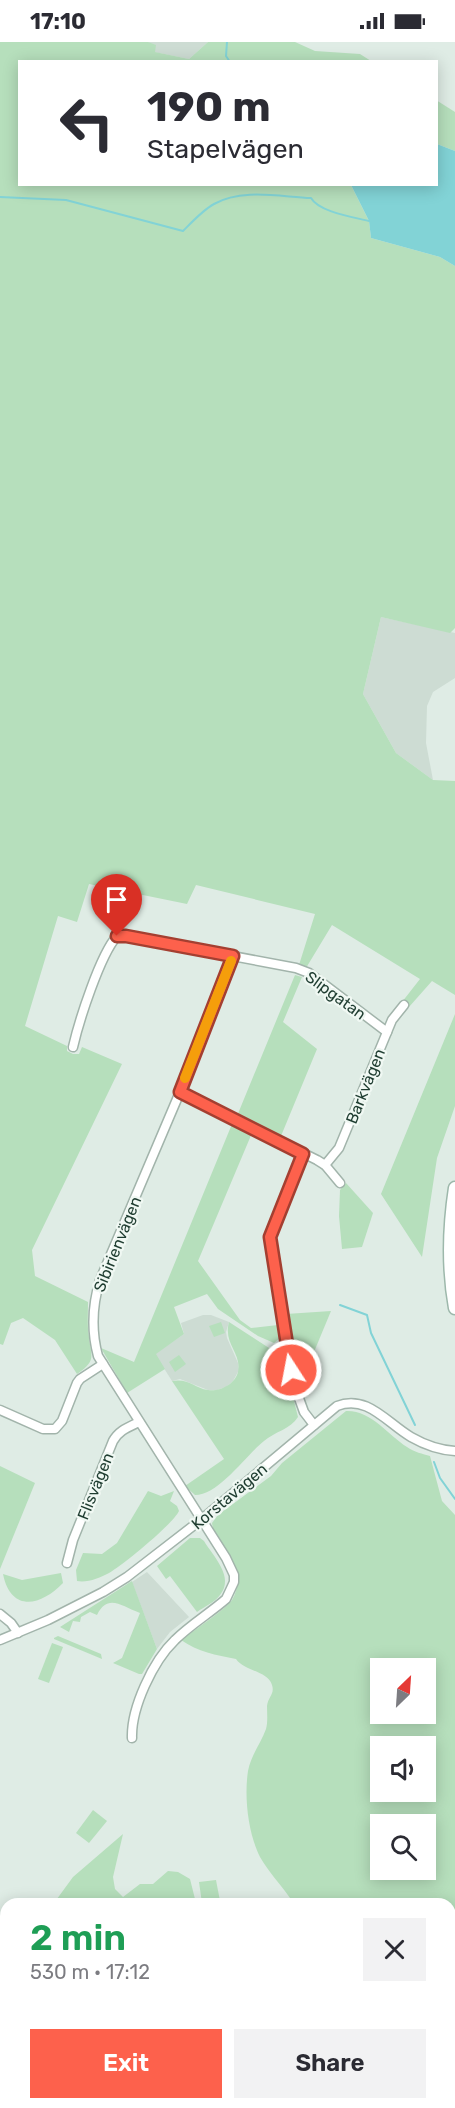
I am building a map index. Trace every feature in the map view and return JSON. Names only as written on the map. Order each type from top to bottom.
[{"type":"street","name":"Slipgatan","points":[[73,1047],[76,1031],[103,962],[117,936],[296,968],[309,973],[387,1032]]},
{"type":"street","name":"Sibirienvägen","points":[[132,1738],[131,1726],[139,1702],[157,1663],[173,1641],[226,1599],[231,1591],[234,1575],[202,1519],[102,1364],[94,1341],[94,1297],[180,1092],[233,956]]},
{"type":"street","name":"Barkvägen","points":[[325,1166],[339,1148],[392,1020],[404,1005]]},
{"type":"street","points":[[180,1092],[325,1166],[340,1183]]},
{"type":"street","points":[[303,1154],[273,1226],[270,1243],[296,1390],[304,1412],[314,1425]]},
{"type":"street","points":[[455,1188],[450,1250],[455,1308]]},
{"type":"street","points":[[0,1410],[43,1429],[56,1430],[62,1421],[77,1383],[102,1364]]},
{"type":"street","name":"Korstavägen","points":[[0,1640],[48,1620],[104,1592],[202,1519],[337,1406],[352,1402],[369,1407],[411,1437],[429,1446],[455,1450]]},
{"type":"street","name":"Flisvägen","points":[[67,1563],[73,1540],[113,1441],[123,1430],[139,1422]]},
{"type":"street","points":[[0,1614],[18,1633]]},
{"type":"shaded area","points":[[148,42],[208,42],[189,59],[154,52]]},
{"type":"shaded area","points":[[381,617],[455,633],[455,678],[433,692],[427,706],[426,743],[433,780],[396,753],[363,694]]},
{"type":"shaded area","points":[[203,1315],[211,1315],[229,1322],[227,1338],[238,1363],[239,1370],[233,1381],[217,1390],[208,1390],[180,1379],[172,1381],[155,1354],[184,1334],[181,1323]]},
{"type":"shaded area","points":[[147,1572],[189,1617],[170,1632],[157,1649],[132,1582]]},
{"type":"green space","points":[[0,42],[148,42],[156,45],[155,52],[189,59],[208,42],[295,42],[315,51],[360,54],[369,60],[18,60],[18,186],[352,186],[369,221],[371,238],[440,257],[455,266],[455,628],[450,633],[381,617],[363,694],[396,753],[433,780],[455,781],[455,995],[432,981],[409,1007],[402,1002],[420,979],[332,925],[306,968],[299,965],[315,914],[196,885],[187,904],[89,884],[77,922],[58,916],[25,1026],[67,1046],[67,1051],[73,1054],[79,1054],[82,1047],[122,1064],[32,1250],[35,1276],[88,1302],[91,1358],[88,1365],[77,1374],[55,1340],[23,1318],[11,1323],[3,1345],[0,1344]]},
{"type":"green space","points":[[438,101],[455,112],[455,151],[438,144]]},
{"type":"green space","points":[[295,975],[302,977],[283,1022],[317,1049],[281,1136],[237,1116]]},
{"type":"green space","points":[[455,1014],[455,1106],[437,1158],[422,1257],[381,1194]]},
{"type":"green space","points":[[232,1124],[252,1133],[198,1261],[240,1320],[251,1328],[278,1325],[280,1338],[274,1343],[258,1336],[218,1309],[207,1294],[174,1307],[184,1334],[156,1354],[165,1369],[127,1393],[101,1348],[134,1362]]},
{"type":"green space","points":[[346,1183],[373,1213],[362,1247],[342,1249],[339,1216],[340,1190]]},
{"type":"green space","points":[[331,1311],[299,1388],[286,1314]]},
{"type":"green space","points":[[221,1322],[225,1333],[214,1337],[209,1326]]},
{"type":"green space","points":[[229,1322],[283,1357],[298,1417],[291,1425],[257,1447],[223,1482],[213,1489],[195,1495],[185,1486],[224,1459],[172,1381],[183,1381],[203,1389],[217,1390],[234,1380],[239,1365],[228,1336]]},
{"type":"green space","points":[[179,1355],[186,1364],[175,1372],[169,1362]]},
{"type":"green space","points":[[346,1411],[371,1419],[410,1449],[430,1456],[442,1501],[455,1515],[455,1898],[290,1898],[260,1857],[250,1826],[247,1781],[251,1760],[266,1729],[267,1706],[273,1691],[272,1685],[266,1677],[244,1666],[236,1659],[201,1650],[181,1640],[224,1608],[232,1600],[236,1591],[236,1568],[213,1529],[212,1523],[218,1515],[271,1476],[282,1463]]},
{"type":"green space","points":[[0,1466],[35,1483],[0,1569]]},
{"type":"green space","points":[[148,1491],[161,1496],[174,1491],[170,1501],[177,1506],[179,1511],[175,1517],[116,1569],[93,1580],[77,1581],[76,1570],[83,1553],[102,1554],[117,1543]]},
{"type":"green space","points":[[190,1538],[200,1538],[204,1541],[221,1567],[225,1581],[218,1598],[197,1612],[170,1576],[166,1579],[157,1566]]},
{"type":"green space","points":[[61,1573],[63,1583],[54,1591],[36,1601],[28,1602],[13,1595],[7,1587],[3,1574],[22,1580]]},
{"type":"green space","points":[[132,1581],[157,1649],[142,1674],[113,1663],[122,1658],[140,1613],[110,1603],[101,1608],[97,1615],[90,1612],[81,1617],[80,1622],[73,1621],[69,1632],[60,1627]]},
{"type":"green space","points":[[58,1636],[101,1654],[102,1659],[54,1639]]},
{"type":"green space","points":[[52,1643],[63,1647],[49,1683],[38,1679]]},
{"type":"green space","points":[[93,1810],[107,1821],[89,1843],[76,1833]]},
{"type":"green space","points":[[123,1834],[113,1877],[115,1889],[123,1897],[140,1884],[153,1884],[168,1871],[178,1872],[190,1879],[195,1898],[58,1898],[73,1877]]},
{"type":"green space","points":[[216,1880],[219,1898],[201,1898],[199,1882]]},
{"type":"water","points":[[438,144],[455,151],[455,266],[440,257],[371,238],[369,221],[352,186],[438,186]]},
{"type":"waterway","points":[[227,42],[226,56],[229,60]]},
{"type":"waterway","points":[[0,197],[66,200],[183,231],[214,204],[225,199],[249,195],[311,198],[321,207],[369,221]]},
{"type":"waterway","points":[[340,1305],[367,1315],[371,1333],[415,1425]]},
{"type":"waterway","points":[[434,1462],[440,1478],[455,1499]]},
{"type":"slow traffic","points":[[185,1078],[231,961]]},
{"type":"route","points":[[117,936],[233,956],[180,1092],[303,1154],[270,1237],[291,1370]]}]
